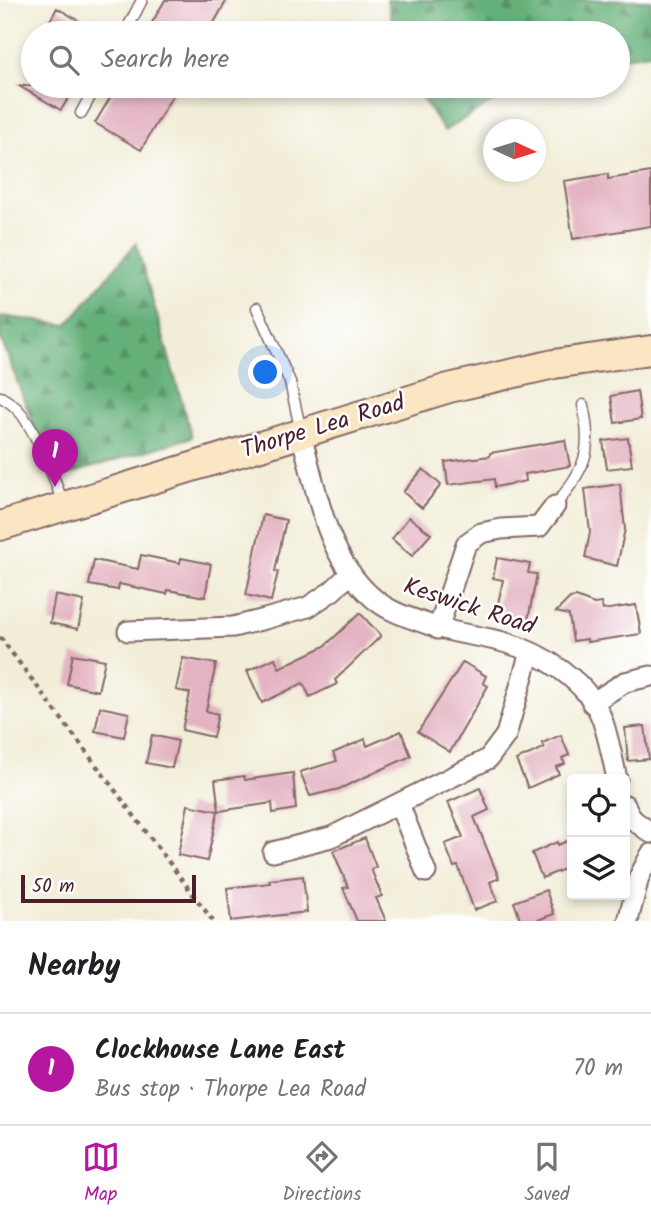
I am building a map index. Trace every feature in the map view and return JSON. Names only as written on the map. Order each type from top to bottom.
[{"type":"main road","name":"Thorpe Lea Road","points":[[0,526],[449,388],[554,364],[651,350]]},
{"type":"street","name":"Keswick Road","points":[[301,434],[328,534],[351,573],[373,598],[400,615],[438,629],[453,634],[499,640],[551,662],[582,687],[603,719],[616,774]]},
{"type":"street","points":[[438,629],[466,544],[481,533],[539,527],[555,506]]},
{"type":"street","points":[[128,631],[233,626],[265,619],[307,607],[351,573]]},
{"type":"street","points":[[273,852],[331,837],[488,760],[506,735],[530,652]]},
{"type":"street","points":[[592,703],[625,682],[651,676]]},
{"type":"street","points":[[399,804],[426,872]]},
{"type":"street","points":[[630,815],[651,833]]},
{"type":"street","points":[[628,921],[639,877],[651,854]]},
{"type":"lane","points":[[131,21],[142,0]]},
{"type":"lane","points":[[81,113],[89,98]]},
{"type":"lane","points":[[257,308],[290,382],[301,434]]},
{"type":"lane","points":[[1,397],[17,408],[27,424],[54,479],[63,507]]},
{"type":"lane","points":[[555,506],[584,463],[589,444],[583,405]]},
{"type":"path","points":[[0,637],[213,921]]},
{"type":"green space","points":[[387,0],[651,0],[651,53],[630,56],[630,21],[392,21]]},
{"type":"green space","points":[[422,98],[499,98],[444,131]]},
{"type":"green space","points":[[136,243],[192,437],[54,479],[0,336],[0,316],[67,325]]},
{"type":"building","points":[[165,0],[227,0],[215,21],[153,21]]},
{"type":"building","points":[[57,8],[79,21],[50,21]]},
{"type":"building","points":[[40,98],[68,98],[61,110]]},
{"type":"building","points":[[110,98],[171,98],[141,150],[95,123]]},
{"type":"building","points":[[651,172],[651,226],[573,239],[564,181],[608,174],[608,179]]},
{"type":"building","points":[[637,391],[641,419],[615,423],[611,396]]},
{"type":"building","points":[[628,438],[632,466],[607,469],[603,441]]},
{"type":"building","points":[[565,440],[570,466],[525,474],[526,481],[495,487],[494,479],[448,485],[445,462],[490,456],[490,453]]},
{"type":"building","points":[[423,469],[441,485],[422,508],[403,492]]},
{"type":"building","points":[[620,484],[625,529],[617,566],[585,558],[590,532],[585,489]]},
{"type":"building","points":[[263,515],[286,520],[271,601],[246,595]]},
{"type":"building","points":[[409,517],[431,534],[412,556],[392,539]]},
{"type":"building","points":[[141,555],[180,563],[181,558],[211,564],[205,597],[168,590],[167,594],[119,584],[118,590],[89,585],[94,560],[138,569]]},
{"type":"building","points":[[497,558],[530,564],[528,573],[537,574],[527,625],[495,618],[503,580],[493,578]]},
{"type":"building","points":[[55,595],[84,601],[78,629],[50,623]]},
{"type":"building","points":[[576,597],[594,604],[601,603],[603,610],[636,605],[641,634],[587,642],[587,639],[573,641],[569,615],[556,612],[570,598]]},
{"type":"building","points":[[360,613],[381,636],[335,680],[337,684],[310,697],[303,683],[262,703],[247,671],[275,658],[279,668],[325,646]]},
{"type":"building","points":[[73,654],[105,660],[98,691],[67,684]]},
{"type":"building","points":[[183,658],[216,664],[206,711],[218,714],[213,737],[182,730],[190,693],[176,690]]},
{"type":"building","points":[[463,662],[486,676],[483,683],[488,686],[450,752],[418,732]]},
{"type":"building","points":[[100,707],[129,713],[124,737],[95,731]]},
{"type":"building","points":[[645,726],[649,759],[628,761],[625,728]]},
{"type":"building","points":[[401,731],[411,756],[339,789],[310,796],[300,772],[337,761],[333,753],[365,739],[367,746]]},
{"type":"building","points":[[152,735],[178,741],[172,768],[146,763]]},
{"type":"building","points":[[561,735],[569,755],[562,758],[565,764],[556,767],[559,774],[528,788],[516,760],[544,748],[542,743]]},
{"type":"building","points":[[293,773],[296,809],[273,813],[272,803],[219,811],[215,780],[244,776],[245,780]]},
{"type":"building","points":[[480,788],[489,810],[474,817],[499,878],[490,882],[498,901],[474,910],[458,866],[454,867],[445,844],[463,837],[448,802]]},
{"type":"building","points":[[188,805],[218,811],[207,861],[178,855]]},
{"type":"building","points":[[365,838],[376,867],[371,869],[382,896],[376,898],[386,921],[357,921],[343,888],[348,887],[333,851]]},
{"type":"building","points":[[567,841],[567,868],[542,878],[532,853],[557,842],[558,845]]},
{"type":"building","points":[[303,876],[307,912],[231,921],[227,888]]},
{"type":"building","points":[[546,890],[554,914],[535,921],[521,921],[514,902]]},
{"type":"place","name":"Clockhouse Lane East","points":[[55,487]]}]
